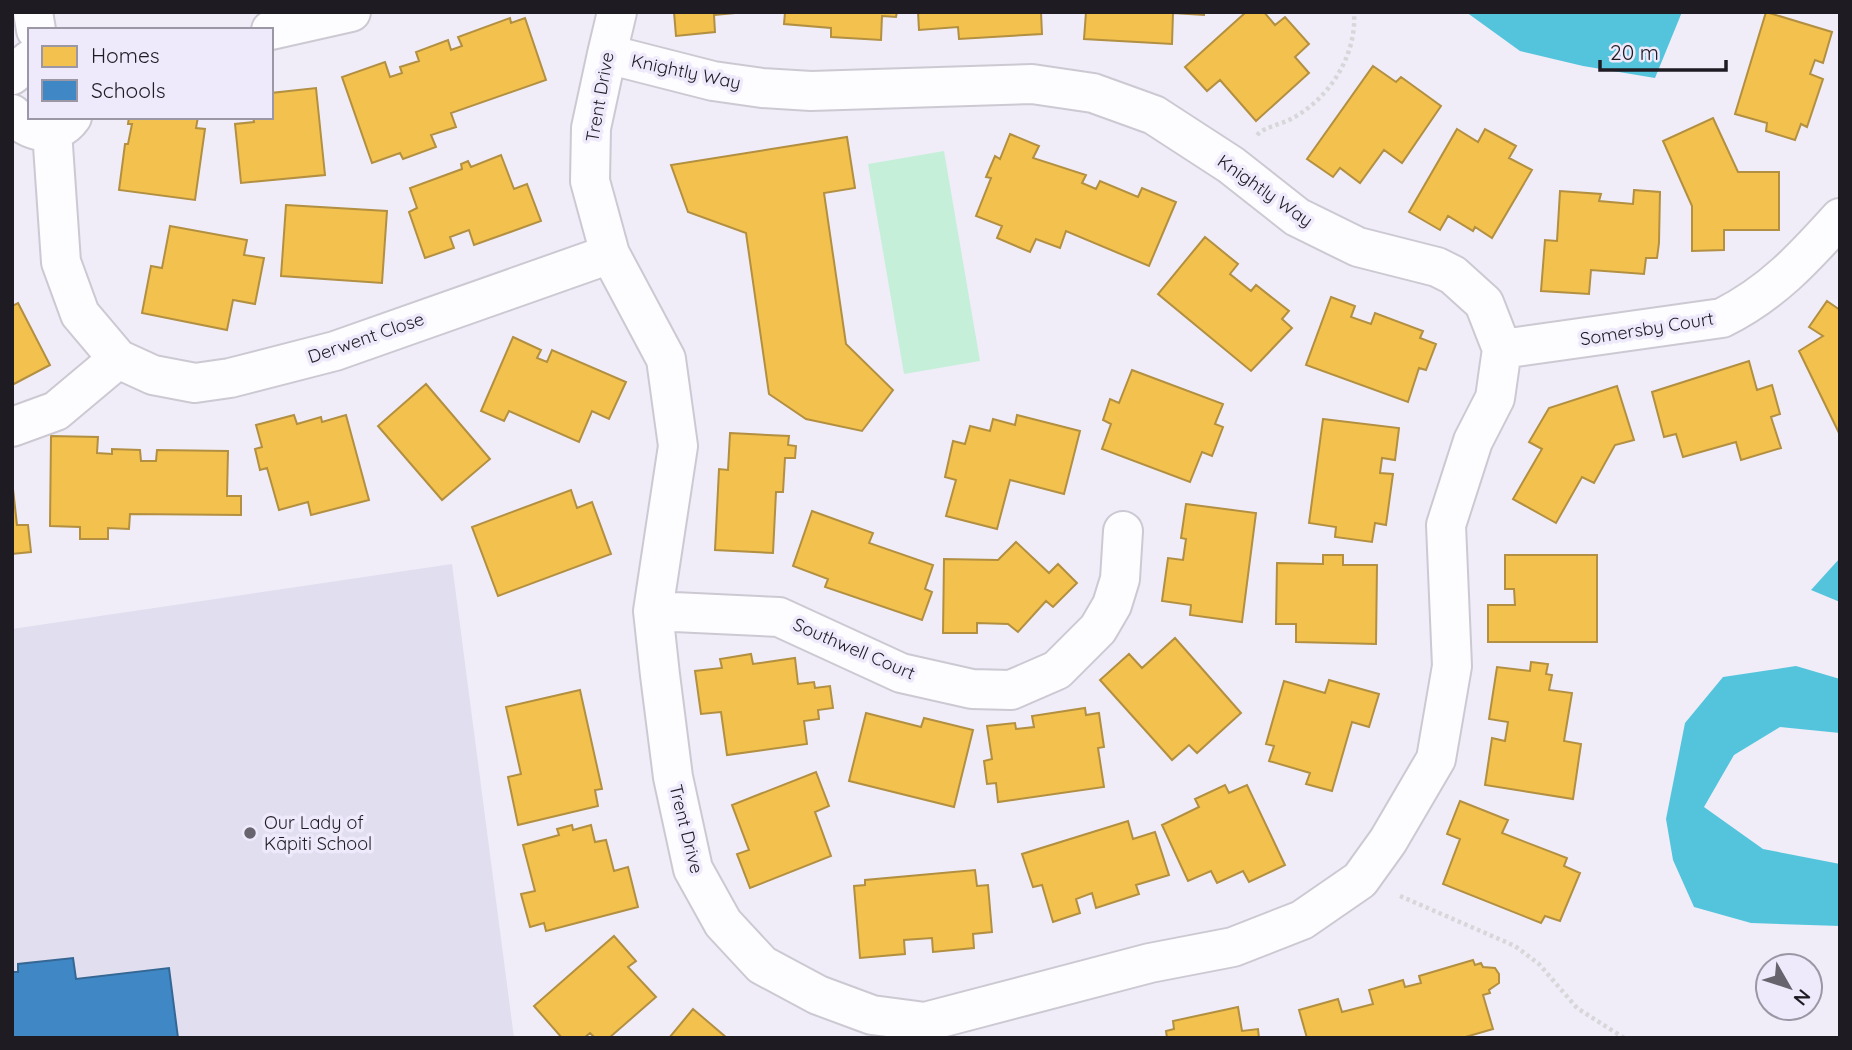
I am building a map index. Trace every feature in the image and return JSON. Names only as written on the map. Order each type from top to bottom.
[{"type":"street","points":[[273,30],[351,12]]},
{"type":"street","name":"Trent Drive","points":[[617,12],[591,128],[590,181],[610,254],[666,359],[678,446],[653,611],[673,777],[693,869],[723,923],[762,965],[818,995],[872,1015],[925,1022],[1150,963],[1233,947],[1302,920],[1360,880],[1388,842]]},
{"type":"street","name":"Knightly Way","points":[[607,54],[713,81],[762,88],[811,90],[1032,83],[1093,93],[1154,115],[1231,165],[1297,217],[1358,247],[1437,267],[1453,275],[1484,303],[1502,349],[1495,398],[1474,441],[1446,525],[1452,666],[1436,759],[1388,842]]},
{"type":"street","points":[[12,75],[28,62]]},
{"type":"street","name":"Derwent Close","points":[[12,114],[21,124],[35,131],[62,124],[61,262],[80,314],[118,359],[153,375],[195,383],[335,351],[610,254]]},
{"type":"street","name":"Somersby Court","points":[[1502,349],[1722,318],[1755,302],[1840,218]]},
{"type":"street","points":[[12,427],[56,411],[118,359]]},
{"type":"street","name":"Southwell Court","points":[[653,611],[779,617],[901,673],[972,689],[1011,690],[1057,670],[1098,629],[1112,605],[1121,579],[1124,531]]},
{"type":"path","points":[[1231,165],[1261,131],[1292,119],[1336,79],[1354,38],[1354,12]]},
{"type":"path","points":[[1360,880],[1458,919],[1514,946],[1539,964],[1577,1008],[1624,1038]]},
{"type":"shaded area","name":"Our Lady of Kāpiti School","points":[[452,564],[514,1038],[12,1038],[12,629]]},
{"type":"green space","points":[[944,151],[980,361],[904,374],[868,164]]},
{"type":"water","points":[[1466,12],[1682,12],[1655,78],[1583,66],[1520,51]]},
{"type":"water","points":[[1840,558],[1840,602],[1811,590]]},
{"type":"water","points":[[1796,666],[1840,679],[1840,733],[1780,727],[1734,755],[1704,807],[1763,849],[1840,864],[1840,926],[1751,923],[1694,907],[1673,860],[1666,819],[1685,723],[1723,677]]},
{"type":"building: Homes","points":[[674,12],[746,12],[714,15],[715,32],[676,36]]},
{"type":"building: Homes","points":[[785,12],[897,12],[896,17],[882,16],[881,40],[831,37],[831,28],[784,24]]},
{"type":"building: Homes","points":[[918,12],[1041,12],[1042,34],[959,39],[958,27],[919,30]]},
{"type":"building: Homes","points":[[1086,12],[1204,12],[1204,15],[1173,13],[1172,44],[1084,39]]},
{"type":"building: Homes","points":[[1246,12],[1264,12],[1275,25],[1285,17],[1309,44],[1295,57],[1309,73],[1256,121],[1220,80],[1207,91],[1185,67]]},
{"type":"building: Homes","points":[[1766,12],[1832,32],[1823,63],[1815,60],[1810,74],[1823,79],[1807,127],[1801,124],[1795,140],[1766,131],[1767,123],[1735,114]]},
{"type":"building: Homes","points":[[510,18],[511,23],[525,18],[546,80],[451,113],[456,127],[431,135],[436,147],[403,159],[400,153],[372,163],[342,77],[385,62],[390,77],[402,73],[400,67],[419,61],[416,52],[448,40],[451,50],[462,46],[458,37]]},
{"type":"building: Homes","points":[[1373,66],[1396,82],[1401,77],[1441,106],[1402,163],[1384,150],[1360,183],[1340,168],[1333,177],[1307,159]]},
{"type":"building: Homes","points":[[316,88],[325,175],[241,183],[235,124],[254,122],[253,119],[273,119],[273,93]]},
{"type":"building: Homes","points":[[1713,118],[1738,172],[1779,172],[1779,230],[1724,230],[1724,250],[1692,251],[1692,206],[1663,141]]},
{"type":"building: Homes","points":[[129,119],[198,119],[196,128],[205,129],[195,200],[119,190],[125,144],[128,144],[132,124],[128,124]]},
{"type":"building: Homes","points":[[1457,129],[1478,142],[1485,129],[1516,146],[1509,158],[1532,170],[1492,238],[1475,227],[1473,231],[1448,216],[1440,230],[1409,212]]},
{"type":"building: Homes","points":[[1010,134],[1039,146],[1033,158],[1086,175],[1082,183],[1096,189],[1100,181],[1138,197],[1142,188],[1176,202],[1149,266],[1066,231],[1060,248],[1036,239],[1030,252],[997,238],[1002,226],[976,216],[991,178],[986,177],[995,156],[1000,159]]},
{"type":"building: Homes","points":[[847,137],[855,188],[824,193],[846,344],[893,390],[862,431],[806,419],[769,394],[746,233],[688,212],[671,165]]},
{"type":"building: Homes","points":[[501,155],[514,189],[527,184],[541,221],[474,245],[469,230],[450,237],[454,248],[425,258],[409,212],[417,208],[410,188],[462,169],[461,164],[468,161],[471,167]]},
{"type":"building: Homes","points":[[1634,190],[1660,192],[1657,258],[1646,258],[1644,274],[1591,270],[1589,294],[1541,291],[1545,240],[1557,241],[1560,191],[1601,194],[1599,201],[1633,204]]},
{"type":"building: Homes","points":[[286,205],[387,211],[382,283],[281,276]]},
{"type":"building: Homes","points":[[170,226],[247,240],[244,255],[264,258],[255,304],[233,300],[227,330],[142,313],[151,266],[162,268]]},
{"type":"building: Homes","points":[[1205,237],[1238,264],[1230,274],[1251,291],[1256,285],[1289,311],[1282,319],[1292,328],[1251,371],[1158,294]]},
{"type":"building: Homes","points":[[1331,297],[1355,306],[1351,317],[1371,324],[1375,313],[1423,331],[1420,338],[1436,344],[1426,370],[1419,368],[1408,402],[1306,365]]},
{"type":"building: Homes","points":[[1827,301],[1840,310],[1840,435],[1799,351],[1823,336],[1809,327]]},
{"type":"building: Homes","points":[[18,303],[50,365],[12,385],[12,306]]},
{"type":"building: Homes","points":[[513,337],[541,350],[537,358],[547,362],[552,350],[626,382],[609,419],[592,411],[579,442],[509,411],[504,421],[481,411]]},
{"type":"building: Homes","points":[[1749,361],[1757,390],[1772,385],[1780,414],[1771,417],[1781,448],[1741,460],[1736,442],[1683,457],[1676,434],[1664,437],[1652,392]]},
{"type":"building: Homes","points":[[1132,370],[1223,404],[1215,424],[1223,427],[1212,456],[1202,452],[1190,482],[1102,449],[1111,424],[1103,420],[1110,399],[1119,403]]},
{"type":"building: Homes","points":[[426,384],[490,459],[442,500],[378,426]]},
{"type":"building: Homes","points":[[1617,386],[1634,440],[1615,445],[1594,483],[1582,477],[1556,523],[1513,499],[1542,449],[1529,442],[1549,408]]},
{"type":"building: Homes","points":[[294,415],[297,424],[321,417],[322,422],[346,415],[369,500],[311,515],[308,502],[279,510],[267,468],[260,470],[255,449],[262,447],[256,425]]},
{"type":"building: Homes","points":[[1017,415],[1080,431],[1064,494],[1010,480],[997,529],[946,516],[956,480],[945,477],[953,441],[965,444],[970,426],[990,431],[993,419],[1015,425]]},
{"type":"building: Homes","points":[[1323,419],[1399,428],[1395,460],[1382,458],[1380,473],[1393,474],[1386,525],[1375,523],[1372,542],[1335,537],[1336,527],[1309,523]]},
{"type":"building: Homes","points":[[730,433],[789,436],[788,445],[796,446],[795,458],[785,458],[783,492],[776,492],[773,553],[715,550],[719,469],[728,470]]},
{"type":"building: Homes","points":[[51,436],[98,437],[97,453],[112,454],[112,449],[140,450],[141,461],[156,461],[157,450],[228,451],[227,496],[241,496],[241,515],[130,514],[129,529],[108,528],[108,539],[80,539],[80,527],[50,526]]},
{"type":"building: Homes","points":[[12,480],[17,525],[28,525],[31,552],[12,554]]},
{"type":"building: Homes","points":[[571,490],[577,508],[592,502],[611,554],[498,596],[472,527]]},
{"type":"building: Homes","points":[[1186,504],[1256,513],[1242,622],[1190,615],[1191,605],[1162,601],[1168,558],[1183,560],[1186,539],[1181,538]]},
{"type":"building: Homes","points":[[812,511],[873,533],[869,543],[933,565],[925,589],[932,592],[922,620],[825,587],[828,579],[793,566]]},
{"type":"building: Homes","points":[[1016,542],[1049,573],[1058,564],[1077,583],[1053,607],[1046,601],[1018,632],[1008,624],[977,623],[977,633],[943,633],[944,559],[998,560]]},
{"type":"building: Homes","points":[[1323,555],[1343,555],[1343,565],[1377,565],[1376,644],[1296,642],[1296,624],[1276,624],[1277,563],[1323,564]]},
{"type":"building: Homes","points":[[1505,555],[1597,555],[1597,642],[1488,642],[1488,605],[1515,605],[1514,589],[1505,589]]},
{"type":"building: Homes","points":[[1175,638],[1241,713],[1197,753],[1189,745],[1172,760],[1100,680],[1129,654],[1142,668]]},
{"type":"building: Homes","points":[[751,654],[753,664],[795,658],[798,684],[814,682],[815,688],[830,686],[833,708],[818,710],[819,719],[804,721],[807,744],[727,755],[721,712],[701,714],[695,671],[722,668],[720,659]]},
{"type":"building: Homes","points":[[1531,662],[1548,664],[1546,674],[1552,675],[1549,690],[1572,693],[1564,741],[1581,744],[1573,799],[1485,785],[1492,738],[1505,741],[1508,722],[1489,719],[1497,667],[1530,671]]},
{"type":"building: Homes","points":[[1329,680],[1379,694],[1369,727],[1352,722],[1332,791],[1306,784],[1310,773],[1269,761],[1274,746],[1266,744],[1284,681],[1325,693]]},
{"type":"building: Homes","points":[[580,690],[602,789],[595,790],[598,806],[518,825],[508,777],[521,774],[506,707]]},
{"type":"building: Homes","points":[[1085,708],[1086,715],[1099,713],[1104,747],[1098,748],[1104,787],[998,802],[996,783],[987,784],[984,761],[992,759],[987,726],[1015,723],[1016,729],[1034,727],[1032,716]]},
{"type":"building: Homes","points":[[866,713],[921,727],[924,718],[973,730],[954,807],[849,781]]},
{"type":"building: Homes","points":[[816,772],[829,806],[815,812],[831,856],[750,888],[737,854],[749,850],[732,805]]},
{"type":"building: Homes","points":[[1225,785],[1229,793],[1247,785],[1285,865],[1249,882],[1243,871],[1217,883],[1211,871],[1188,881],[1162,825],[1199,807],[1195,799]]},
{"type":"building: Homes","points":[[1460,801],[1508,820],[1502,833],[1567,858],[1564,866],[1580,873],[1560,921],[1545,916],[1541,923],[1443,884],[1460,839],[1447,834]]},
{"type":"building: Homes","points":[[1128,821],[1133,839],[1155,832],[1169,875],[1136,885],[1139,894],[1096,908],[1092,893],[1076,899],[1080,913],[1053,922],[1042,885],[1033,887],[1022,854]]},
{"type":"building: Homes","points":[[572,825],[573,830],[591,825],[595,842],[606,840],[614,871],[628,867],[638,907],[546,931],[544,923],[530,927],[521,894],[535,891],[523,845],[559,835],[557,829]]},
{"type":"building: Homes","points":[[975,870],[977,886],[988,885],[992,932],[973,934],[974,948],[933,952],[932,938],[904,940],[905,954],[860,958],[854,886],[865,885],[865,880]]},
{"type":"building: Homes","points":[[614,936],[636,961],[628,967],[656,997],[609,1038],[595,1038],[590,1033],[584,1038],[562,1038],[534,1006]]},
{"type":"building: Homes","points":[[1473,960],[1475,965],[1481,963],[1483,967],[1495,968],[1499,974],[1499,983],[1489,990],[1490,993],[1483,995],[1493,1029],[1462,1038],[1307,1038],[1299,1010],[1338,999],[1342,1012],[1373,1004],[1369,990],[1403,980],[1405,987],[1421,983],[1419,976]]},
{"type":"building: Homes","points":[[1238,1007],[1242,1031],[1258,1029],[1259,1038],[1167,1038],[1166,1031],[1174,1029],[1173,1021]]},
{"type":"building: Homes","points":[[693,1009],[727,1038],[669,1038]]},
{"type":"building: Schools","points":[[73,958],[76,979],[169,968],[178,1038],[12,1038],[12,972],[18,972],[18,964]]},
{"type":"place","name":"Our Lady of Kāpiti School","points":[[250,833]]}]
